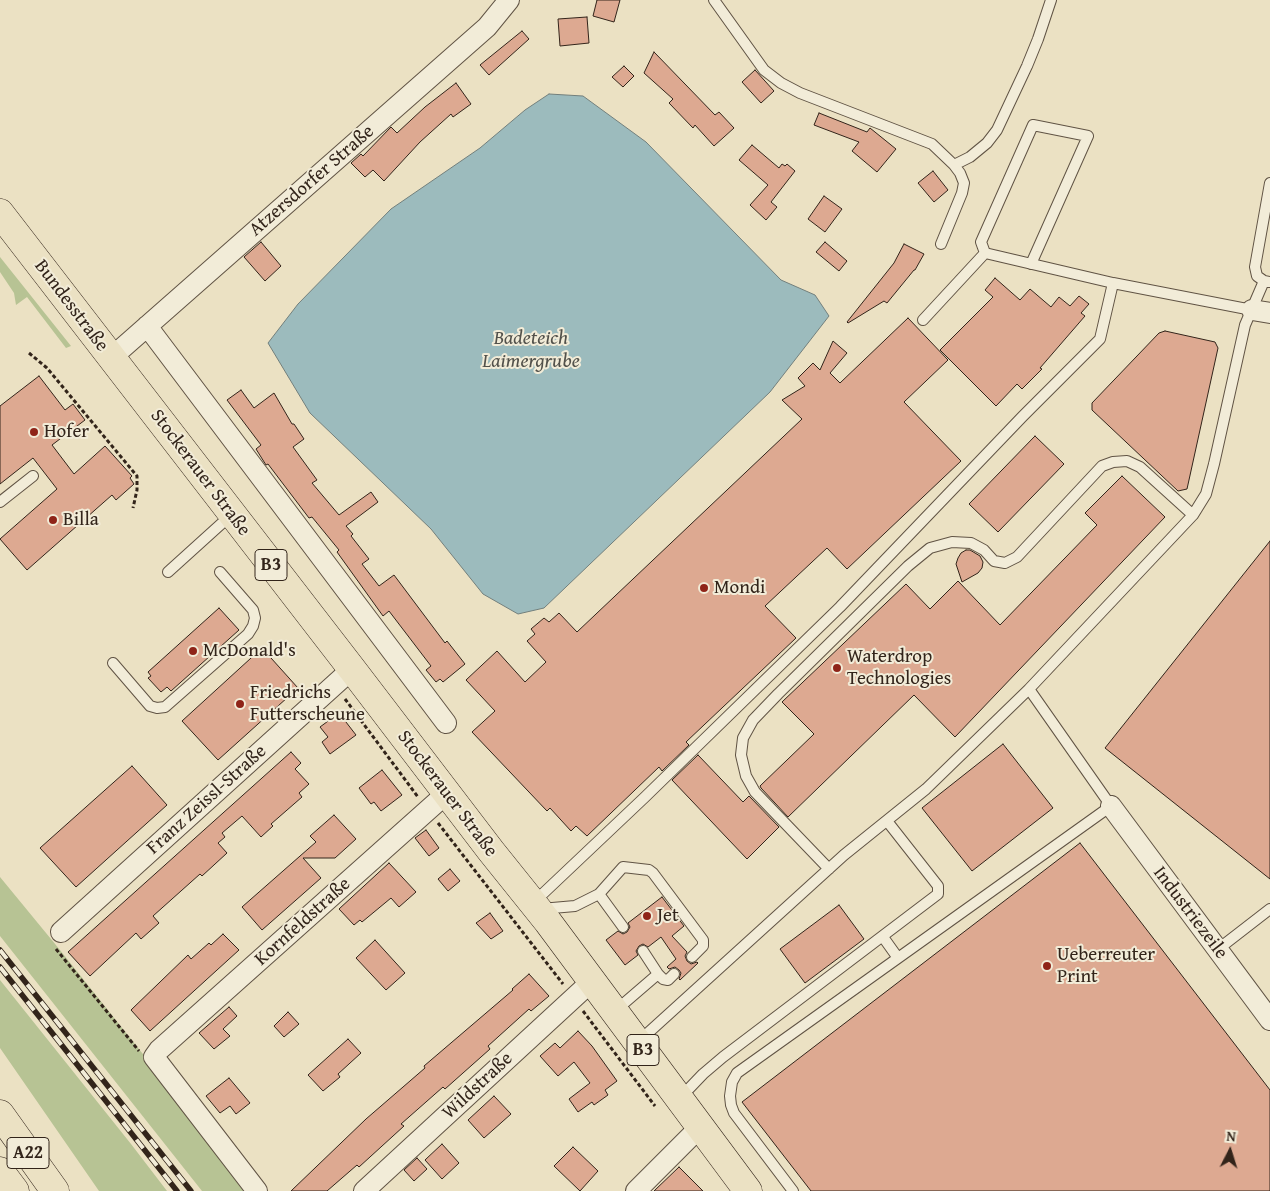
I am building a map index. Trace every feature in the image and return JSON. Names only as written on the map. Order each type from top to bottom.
[{"type":"main road","name":"Bundesstraße","points":[[0,213],[143,398]]},
{"type":"main road","name":"Stockerauer Straße","points":[[143,398],[232,514],[344,677],[437,802],[535,906],[583,990],[614,1012],[637,1043],[670,1106],[700,1127],[748,1191]]},
{"type":"main road","name":"A22","points":[[0,1114],[55,1191]]},
{"type":"main road","name":"A22","points":[[0,1171],[15,1191]]},
{"type":"street","name":"Atzersdorfer Straße","points":[[111,358],[487,27],[509,0]]},
{"type":"street","points":[[148,326],[446,723]]},
{"type":"street","name":"Franz Zeissl-Straße","points":[[61,932],[344,677]]},
{"type":"street","name":"Kornfeldstraße","points":[[157,1053],[437,802]]},
{"type":"street","name":"Industriezeile","points":[[1111,806],[1270,1020]]},
{"type":"street","name":"Wildstraße","points":[[364,1191],[583,990]]},
{"type":"street","points":[[157,1053],[257,1191]]},
{"type":"street","points":[[636,1191],[700,1127]]},
{"type":"lane","points":[[714,0],[764,70],[781,83],[800,93],[932,144],[954,165],[964,183],[962,194],[941,244]]},
{"type":"lane","points":[[954,165],[970,157],[987,143],[997,130],[1028,66],[1050,0]]},
{"type":"lane","points":[[985,253],[981,242],[1033,125],[1088,136],[1031,264]]},
{"type":"lane","points":[[637,1043],[829,869],[926,789],[1029,689],[1193,515],[1206,494],[1245,325],[1261,312],[1267,282],[1256,276],[1255,267],[1270,184]]},
{"type":"lane","points":[[985,253],[1113,284],[1261,312]]},
{"type":"lane","points":[[923,320],[985,253]]},
{"type":"lane","points":[[535,906],[840,607],[1023,416],[1100,339],[1113,284]]},
{"type":"lane","points":[[829,869],[755,792],[746,776],[741,755],[743,738],[753,720],[901,572],[930,548],[952,542],[971,543],[984,550],[994,561],[1005,563],[1017,557],[1102,466],[1113,462],[1127,461],[1140,467],[1193,515]]},
{"type":"lane","points":[[0,502],[33,476]]},
{"type":"lane","points":[[168,572],[232,514]]},
{"type":"lane","points":[[114,663],[150,706],[157,708],[165,707],[248,634],[253,626],[254,610],[220,572]]},
{"type":"lane","points":[[792,1191],[734,1113],[731,1105],[732,1082],[737,1073],[1111,806],[1029,689]]},
{"type":"lane","points":[[670,1106],[723,1057],[938,894],[938,886],[887,821]]},
{"type":"lane","points":[[535,906],[575,906],[599,894],[623,867],[651,871],[703,940],[703,946],[692,956]]},
{"type":"lane","points":[[599,894],[623,927]]},
{"type":"lane","points":[[1217,950],[1270,909]]},
{"type":"lane","points":[[883,937],[898,958]]},
{"type":"lane","points":[[643,951],[663,979],[668,980],[674,974]]},
{"type":"lane","points":[[614,1012],[658,974]]},
{"type":"path","points":[[29,353],[47,368],[137,476],[137,490],[133,508]]},
{"type":"path","points":[[344,677],[437,802],[583,990],[670,1106]]},
{"type":"path","points":[[61,932],[56,948],[143,1056],[157,1053]]},
{"type":"green space","points":[[0,257],[71,346],[66,348],[27,297],[16,305],[14,293],[0,272]]},
{"type":"green space","points":[[0,877],[252,1191],[202,1191],[0,936]]},
{"type":"green space","points":[[0,980],[167,1191],[99,1191],[0,1048]]},
{"type":"water","name":"Badeteich Laimergrube","points":[[549,94],[583,96],[646,142],[781,280],[815,295],[829,316],[770,392],[544,608],[518,614],[483,594],[431,529],[310,413],[268,343],[298,304],[391,209],[480,148],[525,110]]},
{"type":"building","points":[[597,0],[620,0],[614,22],[593,16]]},
{"type":"building","points":[[587,17],[589,43],[560,46],[558,19]]},
{"type":"building","points":[[522,31],[529,39],[489,75],[480,65]]},
{"type":"building","points":[[654,52],[715,115],[719,112],[734,128],[714,146],[695,125],[693,128],[669,103],[673,99],[644,73]]},
{"type":"building","points":[[624,66],[634,76],[623,87],[612,77]]},
{"type":"building","points":[[755,70],[774,91],[761,103],[742,82]]},
{"type":"building","points":[[456,83],[471,104],[453,117],[451,114],[420,142],[384,181],[373,170],[365,177],[351,163],[361,154],[363,156],[391,127],[397,133],[425,107]]},
{"type":"building","points":[[819,113],[867,132],[870,128],[896,149],[877,172],[852,151],[859,142],[814,125]]},
{"type":"building","points":[[752,145],[779,168],[782,164],[785,166],[787,164],[795,171],[771,202],[777,207],[766,220],[750,205],[768,185],[739,160]]},
{"type":"building","points":[[933,171],[948,190],[934,202],[918,183]]},
{"type":"building","points":[[824,196],[842,209],[825,232],[808,219]]},
{"type":"building","points":[[261,242],[281,266],[265,281],[244,257]]},
{"type":"building","points":[[825,242],[847,261],[839,271],[816,252]]},
{"type":"building","points":[[904,244],[924,254],[915,270],[887,303],[884,301],[848,323],[894,263]]},
{"type":"building","points":[[995,278],[1020,300],[1030,289],[1051,307],[1059,297],[1070,306],[1079,296],[1089,304],[1081,313],[1085,316],[1040,368],[1042,369],[1022,389],[1017,384],[996,406],[940,350],[993,297],[985,290]]},
{"type":"building","name":"Mondi","points":[[908,318],[948,360],[904,402],[961,461],[847,569],[827,548],[765,606],[796,638],[686,742],[689,745],[662,771],[659,767],[587,836],[576,826],[571,831],[550,808],[547,811],[472,732],[495,711],[466,680],[497,651],[525,682],[546,662],[527,641],[535,634],[531,629],[544,618],[549,622],[559,613],[577,632],[802,419],[782,400],[805,386],[798,378],[813,363],[820,370],[833,341],[847,353],[830,373],[840,383]]},
{"type":"building","points":[[1165,331],[1215,342],[1218,348],[1187,489],[1178,491],[1092,410],[1092,403],[1159,333]]},
{"type":"building","points":[[39,376],[65,410],[73,404],[85,420],[52,445],[74,474],[105,446],[132,476],[130,478],[134,484],[116,500],[112,495],[27,570],[0,539],[57,489],[33,458],[0,484],[0,406]]},
{"type":"building","points":[[241,390],[254,408],[274,393],[292,424],[294,424],[304,439],[293,447],[317,480],[312,483],[339,515],[371,492],[378,502],[346,526],[353,534],[351,536],[369,559],[362,564],[379,586],[394,575],[445,643],[447,641],[465,664],[443,682],[440,679],[436,682],[426,670],[431,666],[389,611],[383,616],[337,552],[339,550],[312,517],[309,518],[268,464],[266,465],[256,449],[261,445],[227,400]]},
{"type":"building","points":[[1035,436],[1064,464],[998,532],[969,504]]},
{"type":"building","points":[[1122,476],[1165,517],[955,737],[914,695],[788,817],[760,786],[814,734],[782,702],[906,584],[930,609],[958,581],[1000,625],[1097,525],[1085,513]]},
{"type":"building","points":[[1270,541],[1270,879],[1105,748]]},
{"type":"building","points":[[970,550],[980,556],[983,562],[982,568],[978,573],[962,582],[956,564],[961,553]]},
{"type":"building","name":"McDonald's","points":[[219,608],[239,630],[171,691],[167,687],[161,692],[148,678],[151,676],[148,672]]},
{"type":"building","name":"Friedrichs Futterscheune","points":[[262,648],[298,688],[218,760],[182,721]]},
{"type":"building","points":[[339,713],[356,735],[330,754],[322,742],[328,737],[320,727]]},
{"type":"building","points":[[1003,744],[1053,808],[972,871],[922,808]]},
{"type":"building","points":[[291,752],[301,763],[295,769],[309,784],[299,793],[302,797],[271,824],[273,826],[261,837],[242,816],[222,833],[225,837],[218,843],[227,853],[202,876],[200,874],[153,916],[159,923],[141,939],[136,933],[90,976],[68,952]]},
{"type":"building","points":[[698,755],[743,802],[749,796],[779,827],[747,859],[672,780]]},
{"type":"building","points":[[132,766],[167,805],[76,887],[40,848]]},
{"type":"building","points":[[382,770],[402,795],[381,811],[374,802],[371,804],[359,788]]},
{"type":"building","points":[[334,815],[356,839],[335,858],[303,858],[321,878],[262,930],[242,907],[316,842],[310,836]]},
{"type":"building","points":[[426,830],[439,848],[429,856],[415,838]]},
{"type":"building","name":"Ueberreuter Print","points":[[1080,843],[1270,1090],[1270,1191],[811,1191],[742,1102]]},
{"type":"building","points":[[389,863],[416,892],[399,907],[391,898],[362,922],[360,920],[354,925],[339,909]]},
{"type":"building","points":[[450,869],[460,881],[448,891],[438,879]]},
{"type":"building","points":[[662,897],[684,926],[672,936],[687,952],[685,956],[687,961],[691,964],[698,963],[680,980],[681,973],[679,970],[675,967],[669,969],[667,967],[676,959],[661,937],[648,947],[643,944],[639,946],[636,951],[638,955],[625,965],[606,940],[618,931],[623,934],[627,932],[630,927],[628,923]]},
{"type":"building","points":[[839,905],[864,939],[805,983],[780,949]]},
{"type":"building","points":[[490,913],[503,931],[491,939],[476,923]]},
{"type":"building","points":[[223,934],[239,950],[150,1031],[131,1010],[188,955],[191,959],[209,943],[211,945]]},
{"type":"building","points":[[375,940],[405,973],[386,990],[356,958]]},
{"type":"building","points":[[529,974],[549,996],[531,1011],[529,1009],[488,1046],[490,1049],[445,1089],[443,1087],[401,1124],[404,1126],[359,1167],[357,1165],[327,1191],[291,1191],[366,1119],[425,1068],[424,1066]]},
{"type":"building","points":[[229,1007],[237,1016],[223,1029],[230,1036],[214,1049],[199,1033]]},
{"type":"building","points":[[288,1012],[299,1024],[284,1037],[274,1026]]},
{"type":"building","points":[[578,1031],[592,1046],[617,1081],[605,1090],[608,1095],[594,1105],[592,1102],[578,1112],[569,1099],[590,1083],[574,1062],[558,1076],[540,1056],[555,1043],[560,1048]]},
{"type":"building","points":[[348,1039],[361,1053],[338,1074],[340,1077],[323,1091],[308,1075]]},
{"type":"building","points":[[229,1078],[250,1103],[236,1114],[230,1106],[220,1113],[206,1096]]},
{"type":"building","points":[[494,1096],[511,1114],[484,1138],[468,1120]]},
{"type":"building","points":[[442,1144],[459,1163],[442,1179],[425,1160]]},
{"type":"building","points":[[573,1147],[598,1171],[580,1191],[554,1166]]},
{"type":"building","points":[[417,1158],[427,1169],[414,1181],[404,1170]]},
{"type":"building","points":[[679,1167],[703,1191],[654,1191]]},
{"type":"railway","points":[[0,950],[191,1191]]},
{"type":"railway","points":[[0,967],[177,1191]]},
{"type":"place","name":"Hofer","points":[[34,432]]},
{"type":"place","name":"Billa","points":[[53,520]]},
{"type":"place","name":"Mondi","points":[[704,588]]},
{"type":"place","name":"McDonald's","points":[[193,651]]},
{"type":"place","name":"Waterdrop Technologies","points":[[837,668]]},
{"type":"place","name":"Friedrichs Futterscheune","points":[[240,704]]},
{"type":"place","name":"Jet","points":[[647,916]]},
{"type":"place","name":"Ueberreuter Print","points":[[1047,966]]}]
